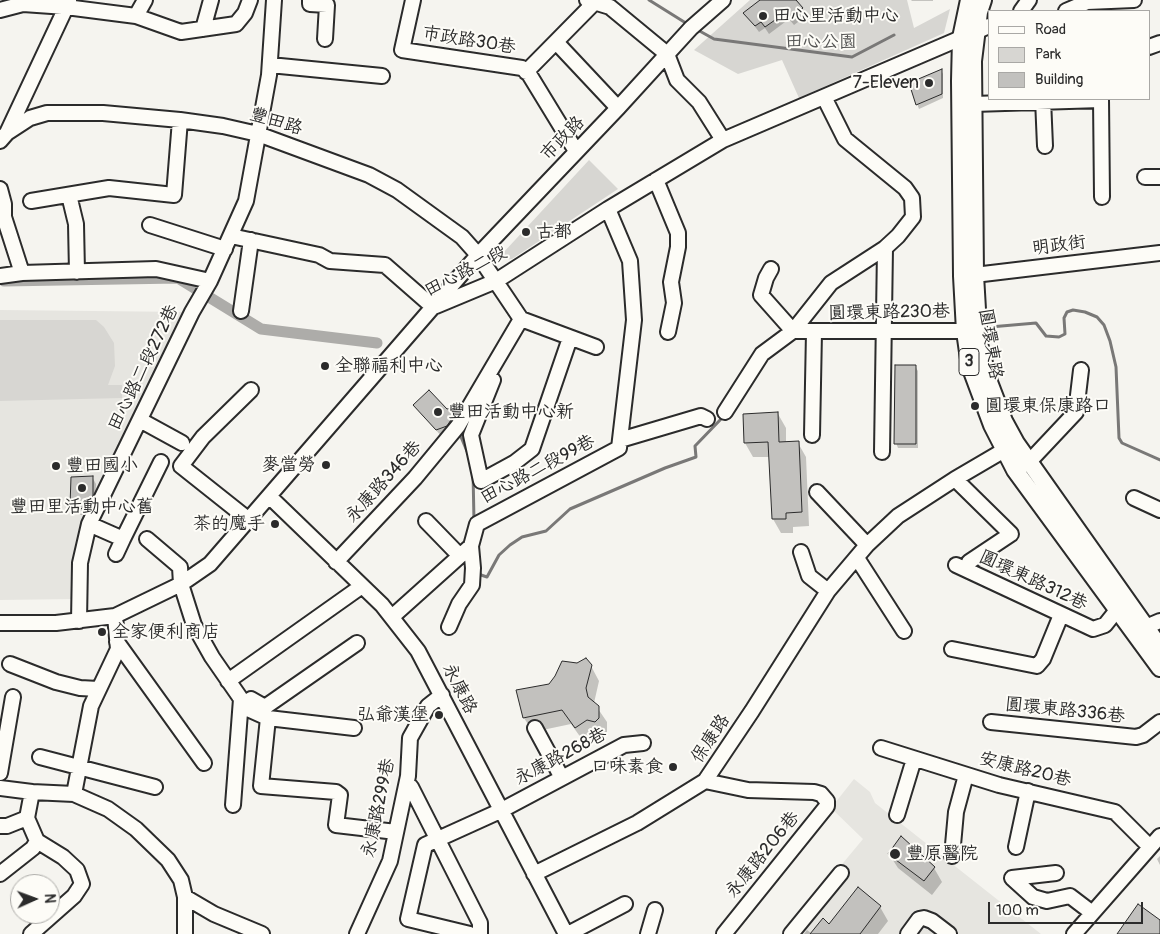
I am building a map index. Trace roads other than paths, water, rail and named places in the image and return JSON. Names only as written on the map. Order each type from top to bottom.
[{"type":"main road","name":"圓環東路","points":[[969,0],[961,38],[968,276],[978,344],[989,382],[1004,422],[1010,447]]},
{"type":"main road","name":"圓環東路","points":[[983,0],[982,28],[973,61],[965,331],[970,366],[978,391],[1021,466],[1117,610],[1160,668]]},
{"type":"main road","name":"圓環東路","points":[[1021,466],[1153,624],[1160,646]]},
{"type":"street","points":[[136,16],[145,0]]},
{"type":"street","points":[[203,29],[212,0]]},
{"type":"street","points":[[0,10],[23,4],[68,4],[136,16],[181,32],[236,24],[245,13],[250,0]]},
{"type":"street","name":"田心路二段272巷","points":[[78,621],[80,562],[89,524],[192,312],[210,281],[246,201],[270,65],[274,0]]},
{"type":"street","points":[[310,0],[310,4],[327,5],[326,39]]},
{"type":"street","name":"市政路30巷","points":[[413,0],[402,50],[522,68],[576,151]]},
{"type":"street","name":"市政路","points":[[433,307],[478,255],[618,108],[691,28],[723,0]]},
{"type":"street","points":[[1068,10],[1087,2],[1134,0]]},
{"type":"street","points":[[526,72],[556,42],[591,1],[610,7],[667,54],[677,80],[699,102],[723,140]]},
{"type":"street","points":[[4,137],[68,4]]},
{"type":"street","name":"田心路二段","points":[[0,623],[78,621],[114,616],[181,584],[210,564],[433,307],[496,280],[608,209],[723,140],[982,28]]},
{"type":"street","points":[[556,42],[618,108]]},
{"type":"street","points":[[270,65],[382,76]]},
{"type":"street","points":[[725,412],[762,354],[793,331],[831,283],[884,248],[898,236],[913,217],[912,198],[905,188],[845,139],[824,97]]},
{"type":"street","points":[[973,104],[1043,100],[1045,146]]},
{"type":"street","points":[[1101,100],[1102,197]]},
{"type":"street","name":"豐田路","points":[[4,137],[30,118],[47,113],[103,113],[180,120],[224,126],[258,134],[369,175],[397,190],[462,236],[496,280],[521,319]]},
{"type":"street","points":[[31,201],[109,188],[174,194],[180,120]]},
{"type":"street","points":[[1145,177],[1160,177]]},
{"type":"street","points":[[656,180],[678,233],[678,247],[671,282],[674,303],[668,332]]},
{"type":"street","points":[[0,189],[4,204],[4,217],[22,273]]},
{"type":"street","points":[[69,195],[76,224],[77,272]]},
{"type":"street","name":"田心路二段99巷","points":[[392,616],[470,546],[477,524],[619,448],[634,320],[630,261],[608,209]]},
{"type":"street","points":[[150,225],[225,249]]},
{"type":"street","points":[[231,236],[319,255],[330,261],[384,265],[433,307]]},
{"type":"street","points":[[241,311],[251,240]]},
{"type":"street","points":[[882,452],[884,248]]},
{"type":"street","name":"明政街","points":[[968,276],[1160,253]]},
{"type":"street","points":[[0,276],[22,273],[156,269],[210,281]]},
{"type":"street","points":[[771,269],[761,294],[793,331]]},
{"type":"street","points":[[570,338],[532,449],[514,463],[481,481],[471,435],[485,404],[501,356],[521,319],[596,347]]},
{"type":"street","name":"圓環東路230巷","points":[[793,331],[965,331]]},
{"type":"street","name":"圓環東路230巷","points":[[812,435],[814,332]]},
{"type":"street","name":"永康路346巷","points":[[336,562],[415,478],[458,426],[501,356]]},
{"type":"street","points":[[1021,466],[1076,412],[1080,370]]},
{"type":"street","points":[[249,520],[181,466],[203,437],[250,390]]},
{"type":"street","points":[[620,440],[701,416],[707,419]]},
{"type":"street","points":[[140,420],[182,443]]},
{"type":"street","name":"保康路","points":[[534,874],[637,823],[704,781],[752,711],[828,590],[867,545],[898,516],[955,479],[1010,447]]},
{"type":"street","points":[[116,554],[161,462]]},
{"type":"street","name":"圓環東路312巷","points":[[955,479],[1011,534],[962,564],[1061,615],[1093,629],[1105,625],[1117,610]]},
{"type":"street","points":[[817,492],[867,545]]},
{"type":"street","name":"永康路","points":[[270,497],[392,616],[418,651],[500,811],[567,934],[625,904]]},
{"type":"street","points":[[1134,498],[1160,510]]},
{"type":"street","points":[[426,521],[459,555]]},
{"type":"street","points":[[89,524],[123,539]]},
{"type":"street","points":[[146,539],[180,567],[181,584],[194,625],[234,690],[248,708],[268,718],[354,728]]},
{"type":"street","points":[[449,627],[459,604],[472,584],[473,568],[470,546]]},
{"type":"street","points":[[801,552],[809,576],[828,590]]},
{"type":"street","points":[[857,558],[904,631]]},
{"type":"street","points":[[234,690],[362,586]]},
{"type":"street","points":[[952,649],[1038,666],[1043,659],[1061,615]]},
{"type":"street","points":[[74,794],[91,706],[118,649],[114,616]]},
{"type":"street","points":[[117,642],[204,763]]},
{"type":"street","points":[[234,690],[265,707],[357,642]]},
{"type":"street","points":[[10,664],[56,682],[80,688],[98,689]]},
{"type":"street","points":[[233,805],[234,690]]},
{"type":"street","name":"永康路299巷","points":[[357,934],[390,860],[408,776],[410,738],[428,706],[442,695]]},
{"type":"street","points":[[0,773],[13,697]]},
{"type":"street","points":[[268,718],[261,786],[336,792],[340,795],[336,825],[396,832]]},
{"type":"street","name":"圓環東路336巷","points":[[990,722],[1136,737],[1143,735],[1160,722]]},
{"type":"street","points":[[535,728],[562,778]]},
{"type":"street","name":"永康路268巷","points":[[437,841],[500,811],[624,745],[643,743]]},
{"type":"street","name":"安康路20巷","points":[[880,748],[966,775],[1115,812],[1149,846]]},
{"type":"street","points":[[40,757],[154,787]]},
{"type":"street","points":[[897,815],[914,759]]},
{"type":"street","points":[[952,856],[956,812],[966,775]]},
{"type":"street","name":"永康路206巷","points":[[704,781],[748,790],[814,792],[825,798],[827,806],[724,934]]},
{"type":"street","points":[[411,787],[480,923],[480,934]]},
{"type":"street","points":[[0,788],[74,794],[108,809],[136,829],[168,860],[181,880],[186,897],[185,934]]},
{"type":"street","points":[[1016,847],[1028,791]]},
{"type":"street","points":[[32,792],[27,818],[37,841],[63,857],[77,870],[82,884],[74,896],[32,934]]},
{"type":"street","points":[[0,826],[7,826],[27,818]]},
{"type":"street","points":[[1074,934],[1091,912],[1160,836]]},
{"type":"street","points":[[0,874],[33,848],[37,841]]},
{"type":"street","points":[[437,841],[425,845],[408,919],[470,934]]},
{"type":"street","points":[[791,934],[841,873]]},
{"type":"street","points":[[1056,873],[1012,878],[1032,897],[1047,901],[1070,896],[1091,912]]},
{"type":"street","points":[[186,897],[214,914],[262,934]]},
{"type":"street","points":[[648,934],[655,910]]},
{"type":"street","points":[[908,934],[919,919],[924,918],[932,921],[949,934]]},
{"type":"waterway","points":[[649,0],[689,25]]},
{"type":"waterway","points":[[696,29],[714,39],[852,57],[894,35]]},
{"type":"waterway","points":[[4,281],[178,278],[261,329],[377,343]]},
{"type":"waterway","points":[[990,327],[1036,323],[1046,336],[1059,337],[1065,334],[1064,318],[1067,312],[1073,310],[1097,317],[1104,325],[1116,367],[1119,438],[1122,443],[1160,460]]},
{"type":"waterway","points":[[478,571],[481,575],[487,577],[499,555],[510,545],[522,537],[546,531],[570,509],[665,468],[696,457],[695,446],[722,418]]},
{"type":"waterway","points":[[461,437],[469,456]]},
{"type":"waterway","points":[[473,472],[474,521]]},
{"type":"place","name":"田心里活動中心","points":[[763,16]]},
{"type":"place","name":"7-Eleven","points":[[929,83]]},
{"type":"place","name":"古都","points":[[526,232]]},
{"type":"place","name":"全聯福利中心","points":[[325,366]]},
{"type":"place","name":"圓環東保康路口","points":[[975,406]]},
{"type":"place","name":"豐田活動中心新","points":[[438,412]]},
{"type":"place","name":"麥當勞","points":[[326,465]]},
{"type":"place","name":"豐田國小","points":[[56,466]]},
{"type":"place","name":"豐田里活動中心舊","points":[[82,488]]},
{"type":"place","name":"茶的魔手","points":[[275,524]]},
{"type":"place","name":"全家便利商店","points":[[102,632]]},
{"type":"place","name":"弘爺漢堡","points":[[439,715]]},
{"type":"place","name":"口味素食","points":[[673,767]]},
{"type":"place","name":"豐原醫院","points":[[895,854]]},
{"type":"park label","name":"田心公園","points":[[821,42]]}]
